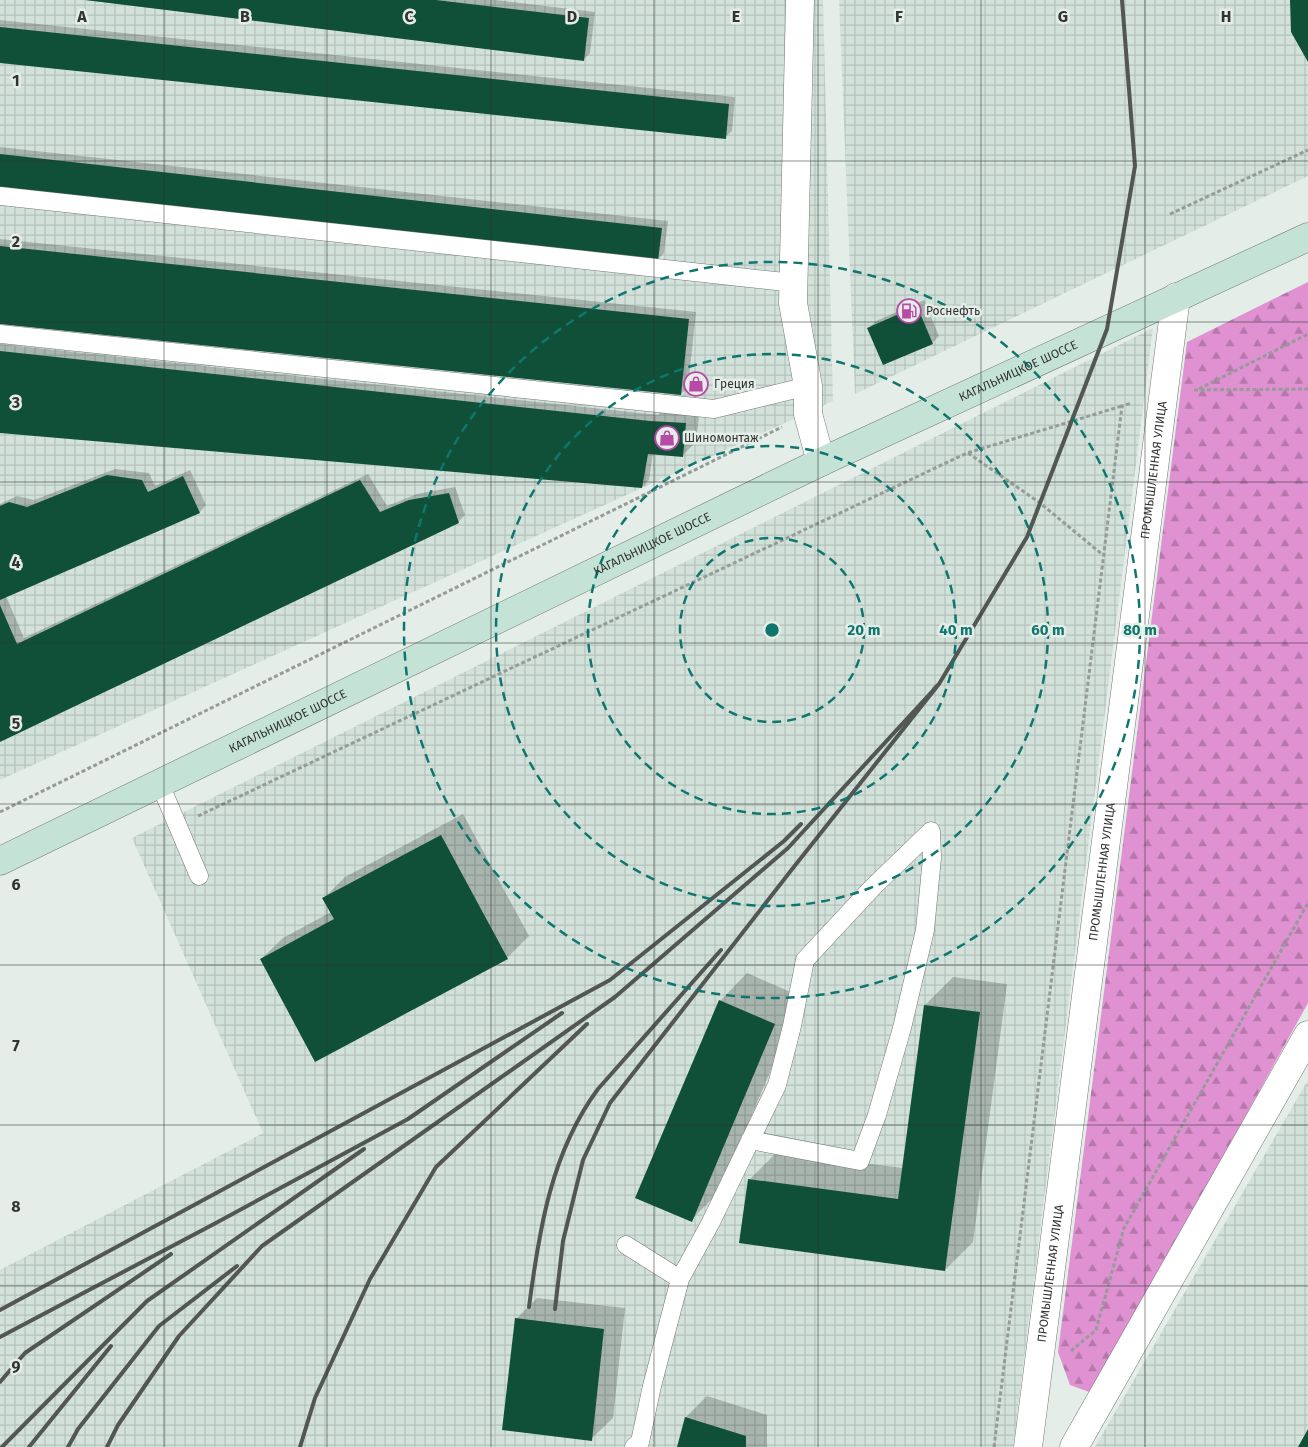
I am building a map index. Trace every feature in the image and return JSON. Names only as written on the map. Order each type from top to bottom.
[{"type":"main road","name":"КАГАЛЬНИЦКОЕ ШОССЕ","points":[[0,861],[821,462],[1308,237]]},
{"type":"street","points":[[800,0],[793,303],[808,386],[808,414],[821,462]]},
{"type":"street","name":"ПРОМЫШЛЕННАЯ УЛИЦА","points":[[1028,1447],[1176,297]]},
{"type":"street","points":[[1074,1447],[1308,1035]]},
{"type":"lane","points":[[0,196],[794,283]]},
{"type":"lane","points":[[0,334],[714,409],[808,386]]},
{"type":"lane","points":[[160,784],[199,876]]},
{"type":"lane","points":[[634,1447],[640,1442],[652,1386],[680,1280],[712,1222],[750,1140],[777,1085],[792,1026],[805,960],[873,887],[931,831],[932,858],[924,930],[902,1028],[877,1115],[860,1161],[750,1140]]},
{"type":"lane","points":[[626,1245],[680,1280]]},
{"type":"path","points":[[1170,214],[1308,150]]},
{"type":"path","points":[[1197,390],[1308,334]]},
{"type":"path","points":[[178,826],[967,453],[1122,406]]},
{"type":"path","points":[[0,812],[808,414]]},
{"type":"path","points":[[967,453],[1040,503],[1104,555]]},
{"type":"path","points":[[999,1405],[1037,1378],[1096,1330],[1124,1228],[1308,903]]},
{"type":"shaded area","points":[[0,0],[823,0],[833,401],[0,780]]},
{"type":"shaded area","points":[[839,0],[1308,0],[1308,176],[855,394]]},
{"type":"shaded area","points":[[1153,328],[1013,1447],[0,1447],[0,1270],[263,1133],[132,838]]},
{"type":"shaded area","points":[[1308,1080],[1308,1447],[1095,1447]]},
{"type":"green space","points":[[1308,282],[1308,1003],[1092,1393],[1070,1385],[1058,1352],[1187,342]]},
{"type":"building","points":[[85,0],[436,0],[589,18],[584,61]]},
{"type":"building","points":[[1290,0],[1308,0],[1308,62],[1291,32]]},
{"type":"building","points":[[0,27],[729,104],[726,139],[0,63]]},
{"type":"building","points":[[0,154],[662,228],[658,261],[0,188]]},
{"type":"building","points":[[0,246],[689,319],[681,395],[0,324]]},
{"type":"building","points":[[917,306],[933,344],[883,365],[867,328]]},
{"type":"building","points":[[0,351],[650,421],[686,423],[683,457],[648,454],[642,488],[0,433]]},
{"type":"building","points":[[107,475],[142,480],[148,492],[183,476],[200,513],[0,600],[0,506],[9,502],[27,507]]},
{"type":"building","points":[[360,480],[380,512],[409,500],[449,493],[459,523],[0,742],[0,605],[17,644]]},
{"type":"building","points":[[441,835],[508,959],[315,1062],[260,959],[334,919],[322,898]]},
{"type":"building","points":[[719,1000],[775,1024],[692,1222],[635,1198]]},
{"type":"building","points":[[924,1005],[980,1012],[945,1271],[739,1243],[748,1179],[898,1199]]},
{"type":"building","points":[[515,1318],[604,1329],[592,1441],[502,1430]]},
{"type":"building","points":[[685,1417],[746,1436],[746,1447],[677,1447]]},
{"type":"building","points":[[1308,1429],[1308,1447],[1298,1447]]},
{"type":"railway","points":[[934,689],[939,684],[1027,537],[1107,329],[1135,166],[1122,0]]},
{"type":"railway","points":[[107,1447],[118,1425],[179,1336],[262,1246],[615,997],[788,848],[939,684],[610,1103],[583,1160],[563,1241],[555,1309]]},
{"type":"railway","points":[[0,1310],[610,980],[784,841],[801,824]]},
{"type":"railway","points":[[529,1307],[537,1250],[550,1193],[558,1166],[582,1113],[598,1089],[721,950]]},
{"type":"railway","points":[[0,1337],[408,1119],[562,1013]]},
{"type":"railway","points":[[300,1447],[315,1398],[370,1279],[436,1167],[587,1024]]},
{"type":"railway","points":[[2,1447],[147,1301],[364,1149]]},
{"type":"railway","points":[[0,1382],[25,1353],[171,1254]]},
{"type":"railway","points":[[68,1447],[78,1429],[159,1326],[237,1266]]},
{"type":"railway","points":[[29,1447],[111,1346]]},
{"type":"place","name":"Роснефть","points":[[909,311]]},
{"type":"place","name":"Греция","points":[[696,384]]},
{"type":"place","name":"Шиномонтаж","points":[[667,438]]}]
